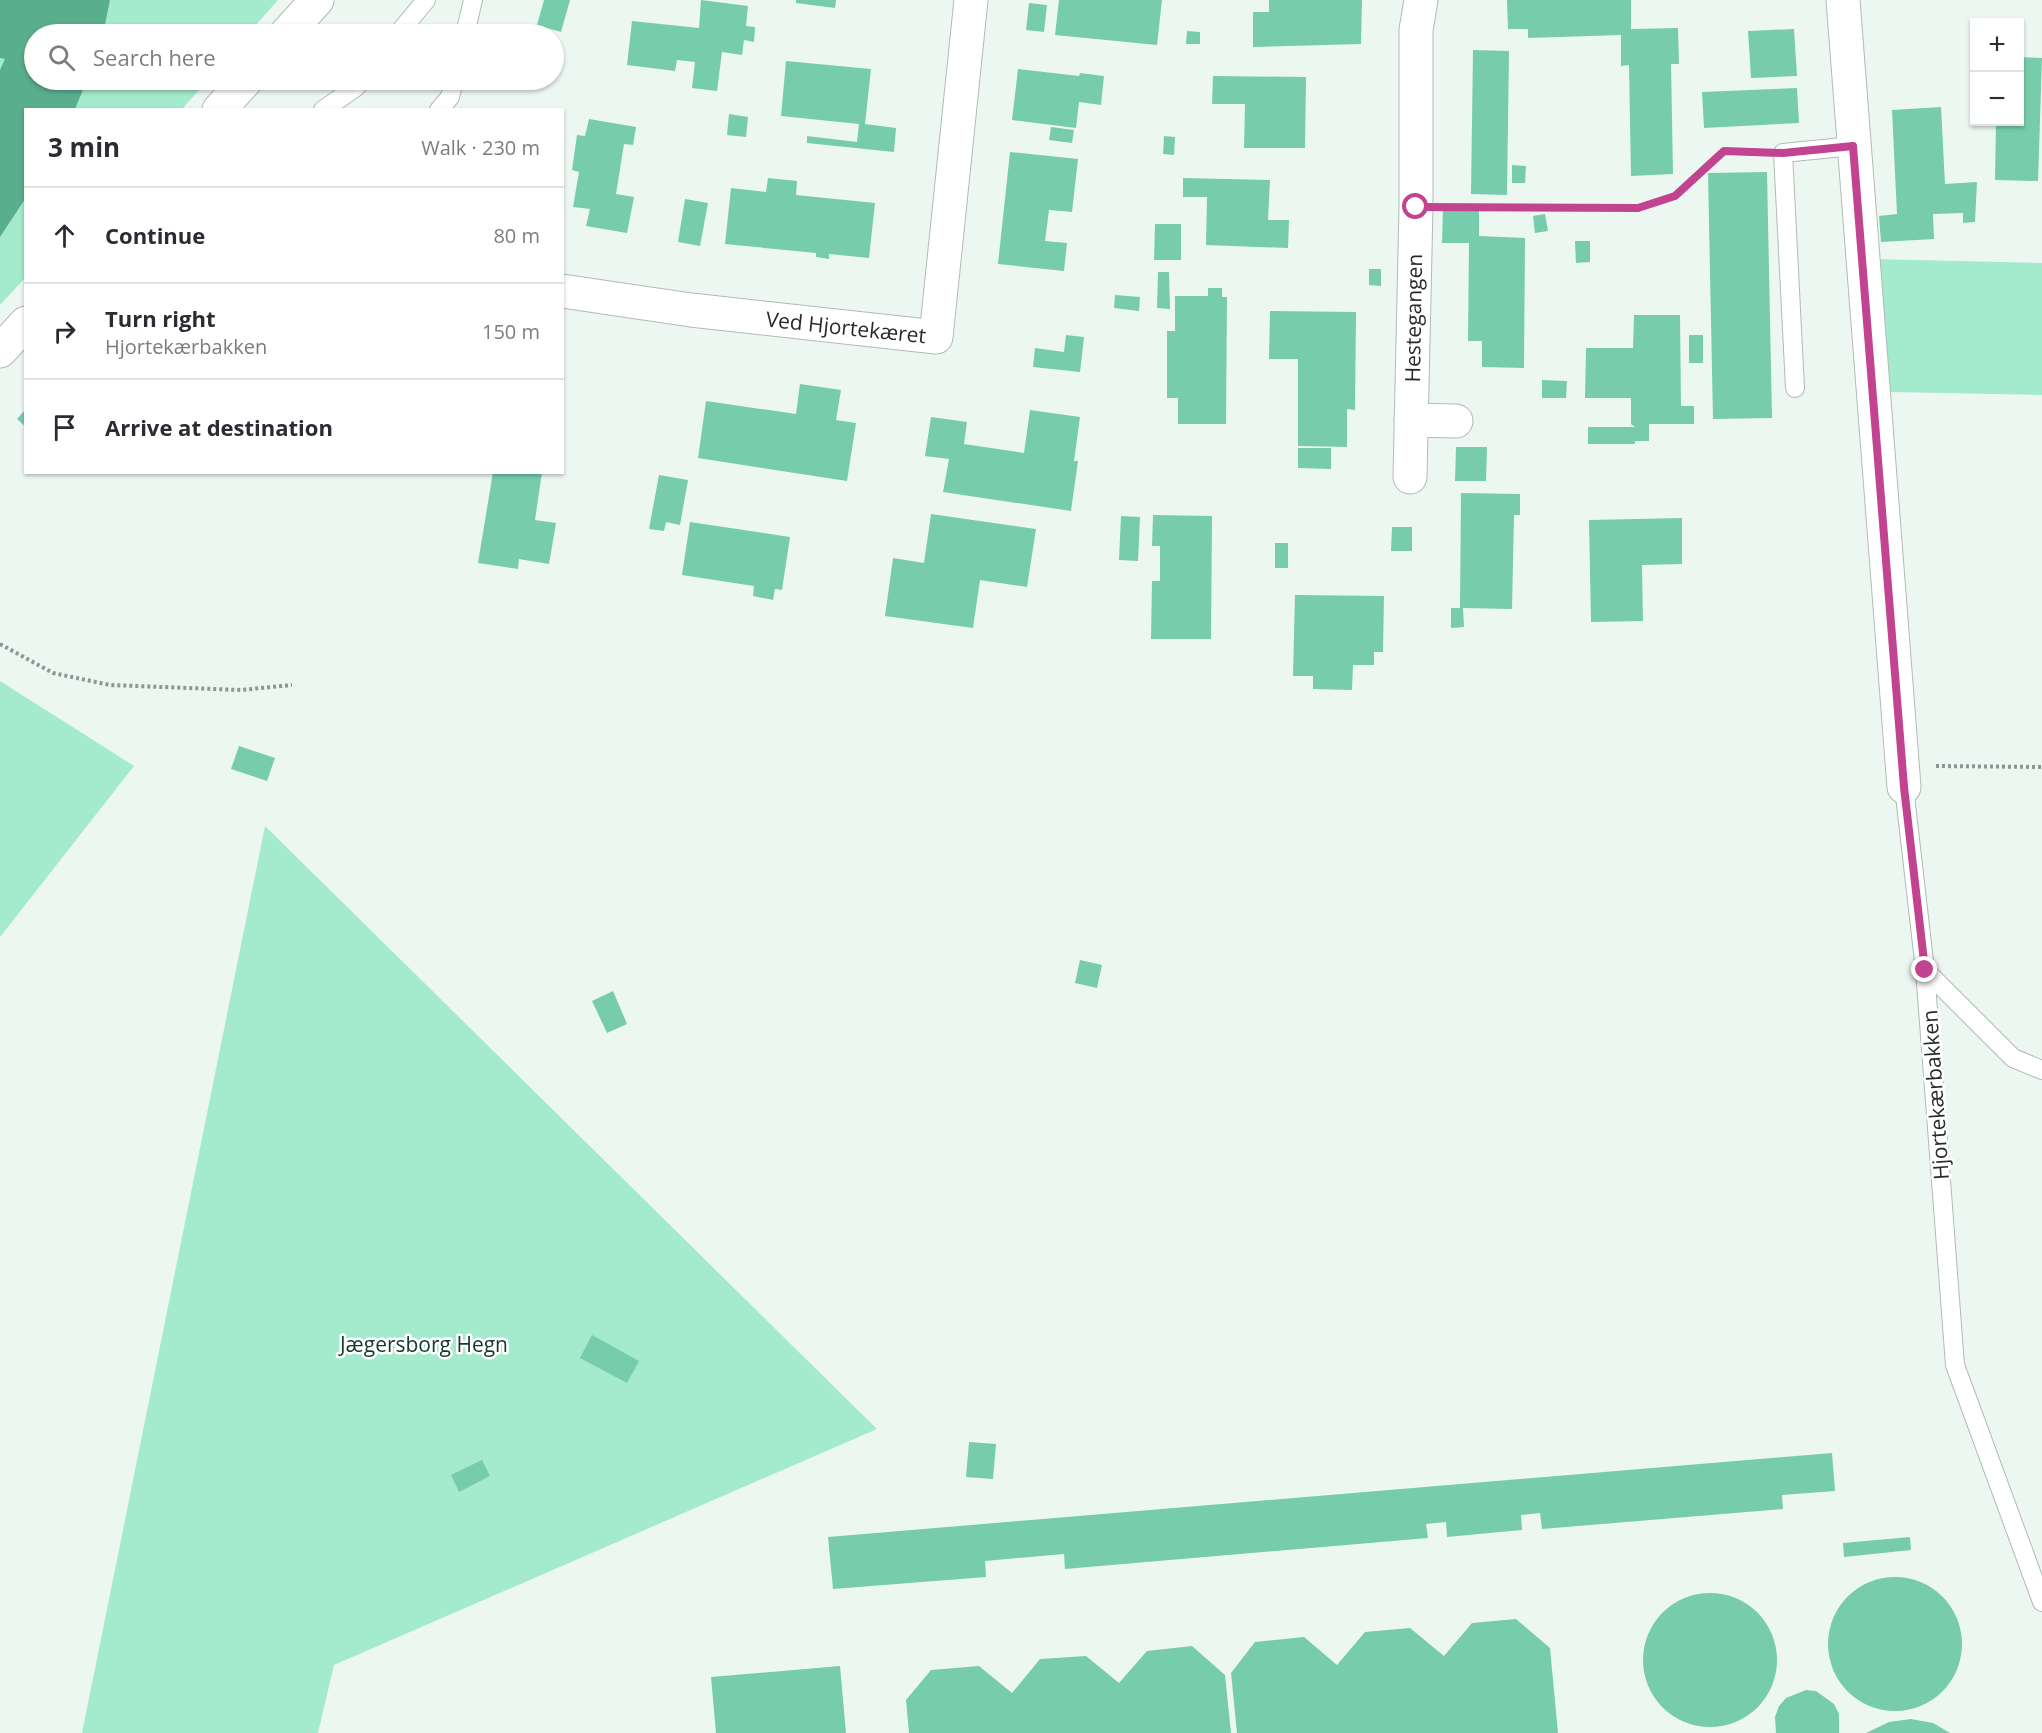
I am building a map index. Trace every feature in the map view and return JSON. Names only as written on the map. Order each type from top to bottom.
[{"type":"street","points":[[295,24],[317,0]]},
{"type":"street","name":"Ved Hjortekæret","points":[[564,291],[691,310],[936,337],[971,0]]},
{"type":"street","name":"Hestegangen","points":[[1410,477],[1416,207],[1416,30],[1421,0]]},
{"type":"street","name":"Hjortekærbakken","points":[[1844,0],[1853,146],[1903,776]]},
{"type":"street","points":[[221,108],[237,90]]},
{"type":"street","points":[[0,351],[24,324]]},
{"type":"street","points":[[1411,420],[1456,421]]},
{"type":"lane","points":[[406,24],[426,0]]},
{"type":"lane","points":[[467,24],[473,0]]},
{"type":"lane","points":[[326,108],[352,90]]},
{"type":"lane","points":[[441,108],[450,97],[452,90]]},
{"type":"lane","points":[[1795,388],[1783,153],[1853,146]]},
{"type":"lane","name":"Hjortekærbakken","points":[[1903,776],[1925,970],[1955,1365],[2042,1602]]},
{"type":"lane","points":[[1925,970],[2013,1058],[2042,1070]]},
{"type":"path","points":[[1416,207],[1638,208],[1675,196],[1724,151],[1783,153]]},
{"type":"path","points":[[0,644],[53,673],[110,685],[241,690],[292,685]]},
{"type":"path","points":[[1903,776],[2042,767]]},
{"type":"green space","points":[[0,0],[278,0],[257,24],[24,24],[24,90],[199,90],[183,108],[24,108],[24,279],[0,305]]},
{"type":"green space","points":[[1873,259],[2042,263],[2042,395],[1890,392]]},
{"type":"green space","points":[[0,681],[134,766],[0,937]]},
{"type":"green space","name":"Jægersborg Hegn","points":[[265,826],[877,1429],[334,1665],[318,1733],[82,1733]]},
{"type":"shaded area","points":[[0,0],[110,0],[105,24],[24,24],[24,90],[83,90],[75,108],[24,108],[24,201],[0,237],[0,70],[5,59],[0,58]]},
{"type":"building","points":[[544,0],[570,0],[563,24],[537,24]]},
{"type":"building","points":[[701,0],[748,6],[746,26],[755,27],[754,42],[744,40],[742,55],[722,52],[717,91],[692,88],[695,62],[677,60],[675,71],[627,65],[632,21],[699,28]]},
{"type":"building","points":[[796,0],[836,0],[835,8],[796,3]]},
{"type":"building","points":[[1059,0],[1162,0],[1157,45],[1055,35]]},
{"type":"building","points":[[1269,0],[1362,0],[1361,44],[1253,47],[1253,12],[1269,12]]},
{"type":"building","points":[[1507,0],[1631,0],[1631,29],[1678,28],[1679,64],[1671,64],[1673,174],[1631,176],[1629,65],[1621,66],[1621,35],[1528,38],[1528,29],[1508,29]]},
{"type":"building","points":[[1029,3],[1047,5],[1044,32],[1026,30]]},
{"type":"building","points":[[1794,29],[1797,76],[1751,78],[1748,31]]},
{"type":"building","points":[[1187,31],[1200,32],[1200,44],[1186,44]]},
{"type":"building","points":[[1473,50],[1509,51],[1507,195],[1471,194]]},
{"type":"building","points":[[2024,57],[2042,58],[2038,181],[1995,180],[1996,126],[2024,126]]},
{"type":"building","points":[[786,61],[871,69],[865,124],[896,128],[894,152],[807,143],[807,136],[857,142],[859,124],[781,116]]},
{"type":"building","points":[[1018,69],[1079,76],[1080,73],[1104,76],[1101,105],[1079,102],[1076,128],[1012,120]]},
{"type":"building","points":[[1213,76],[1306,77],[1305,148],[1244,148],[1245,104],[1212,104]]},
{"type":"building","points":[[1797,88],[1799,123],[1704,128],[1702,92]]},
{"type":"building","points":[[1941,107],[1945,184],[1977,182],[1975,222],[1963,223],[1963,213],[1933,214],[1934,239],[1881,242],[1879,216],[1897,214],[1892,110]]},
{"type":"building","points":[[729,114],[748,117],[746,137],[727,135]]},
{"type":"building","points":[[589,119],[636,127],[633,145],[624,144],[616,194],[634,197],[627,233],[586,226],[590,209],[573,207],[579,172],[572,170],[577,135],[585,136]]},
{"type":"building","points":[[1051,127],[1074,130],[1072,143],[1049,140]]},
{"type":"building","points":[[1164,136],[1175,137],[1174,155],[1163,154]]},
{"type":"building","points":[[1010,152],[1078,159],[1072,212],[1049,210],[1045,241],[1067,243],[1064,271],[998,264]]},
{"type":"building","points":[[1512,165],[1526,166],[1525,183],[1512,183]]},
{"type":"building","points":[[1767,172],[1772,418],[1713,419],[1708,173]]},
{"type":"building","points":[[768,178],[797,181],[796,195],[875,203],[869,258],[829,254],[829,259],[816,257],[816,253],[725,244],[731,188],[766,192]]},
{"type":"building","points":[[1183,178],[1270,180],[1268,220],[1289,220],[1288,248],[1206,245],[1207,197],[1183,197]]},
{"type":"building","points":[[685,199],[708,203],[700,246],[678,242]]},
{"type":"building","points":[[1443,209],[1479,209],[1479,236],[1525,238],[1524,368],[1482,367],[1482,341],[1468,341],[1469,243],[1442,243]]},
{"type":"building","points":[[1545,214],[1548,231],[1535,233],[1533,216]]},
{"type":"building","points":[[1155,224],[1181,224],[1181,260],[1154,260]]},
{"type":"building","points":[[1575,241],[1590,241],[1590,262],[1576,263]]},
{"type":"building","points":[[1369,269],[1381,269],[1381,286],[1369,285]]},
{"type":"building","points":[[1158,272],[1169,272],[1170,309],[1157,308]]},
{"type":"building","points":[[1208,288],[1222,288],[1222,297],[1227,297],[1226,424],[1178,424],[1178,398],[1167,398],[1167,331],[1175,331],[1175,296],[1208,296]]},
{"type":"building","points":[[1115,295],[1140,297],[1139,311],[1114,308]]},
{"type":"building","points":[[1270,311],[1356,312],[1355,410],[1347,409],[1347,447],[1298,446],[1298,359],[1269,359]]},
{"type":"building","points":[[1634,315],[1680,315],[1681,406],[1694,406],[1694,424],[1649,424],[1649,441],[1635,441],[1635,444],[1588,444],[1588,427],[1635,427],[1631,424],[1631,398],[1585,398],[1586,348],[1633,348]]},
{"type":"building","points":[[1066,335],[1084,337],[1080,372],[1033,367],[1035,348],[1064,352]]},
{"type":"building","points":[[1689,335],[1703,335],[1703,363],[1689,363]]},
{"type":"building","points":[[1542,380],[1567,381],[1566,398],[1542,398]]},
{"type":"building","points":[[800,384],[841,390],[836,420],[856,423],[847,481],[698,458],[706,401],[796,414]]},
{"type":"building","points":[[1030,410],[1080,417],[1074,461],[1078,461],[1071,511],[943,492],[949,459],[925,456],[931,417],[967,422],[964,444],[1024,453]]},
{"type":"building","points":[[24,411],[24,425],[17,419]]},
{"type":"building","points":[[1456,447],[1487,447],[1486,481],[1455,481]]},
{"type":"building","points":[[1298,448],[1331,448],[1331,469],[1298,468]]},
{"type":"building","points":[[493,474],[542,474],[535,520],[556,523],[549,564],[519,559],[518,569],[478,563]]},
{"type":"building","points":[[659,475],[688,480],[680,525],[666,522],[664,531],[649,529]]},
{"type":"building","points":[[1461,493],[1520,494],[1520,515],[1514,515],[1512,609],[1463,608],[1464,627],[1451,628],[1451,608],[1460,608]]},
{"type":"building","points":[[931,514],[1036,529],[1027,587],[980,580],[973,628],[885,616],[893,558],[924,563]]},
{"type":"building","points":[[1153,515],[1212,516],[1211,639],[1151,639],[1152,581],[1160,581],[1160,546],[1152,546]]},
{"type":"building","points":[[1121,516],[1140,517],[1138,561],[1119,560]]},
{"type":"building","points":[[1682,518],[1682,564],[1642,565],[1643,621],[1591,622],[1589,520]]},
{"type":"building","points":[[690,522],[790,537],[782,590],[775,589],[773,600],[753,596],[754,586],[682,575]]},
{"type":"building","points":[[1392,527],[1412,527],[1412,551],[1391,551]]},
{"type":"building","points":[[1275,543],[1288,543],[1288,568],[1275,568]]},
{"type":"building","points":[[1295,595],[1384,596],[1383,652],[1374,652],[1374,665],[1353,665],[1352,690],[1313,689],[1313,676],[1293,676]]},
{"type":"building","points":[[239,746],[275,758],[267,781],[231,769]]},
{"type":"building","points":[[1080,960],[1102,965],[1097,988],[1075,983]]},
{"type":"building","points":[[613,991],[627,1024],[607,1033],[592,1001]]},
{"type":"building","points":[[592,1335],[639,1361],[627,1383],[580,1358]]},
{"type":"building","points":[[969,1442],[996,1444],[993,1479],[966,1477]]},
{"type":"building","points":[[1832,1453],[1835,1491],[1782,1495],[1783,1509],[1542,1529],[1540,1513],[1521,1515],[1522,1530],[1447,1537],[1446,1522],[1426,1524],[1428,1538],[1065,1569],[1064,1554],[985,1561],[986,1577],[833,1589],[828,1537]]},
{"type":"building","points":[[482,1460],[490,1476],[459,1492],[451,1475]]},
{"type":"building","points":[[1910,1537],[1911,1550],[1844,1557],[1843,1543]]},
{"type":"building","points":[[1895,1577],[1921,1582],[1943,1596],[1957,1618],[1962,1644],[1957,1670],[1943,1692],[1921,1706],[1895,1711],[1869,1706],[1847,1692],[1833,1670],[1828,1644],[1833,1618],[1847,1596],[1869,1582]]},
{"type":"building","points":[[1710,1593],[1736,1598],[1758,1612],[1772,1634],[1777,1660],[1772,1686],[1758,1708],[1736,1722],[1710,1727],[1684,1722],[1662,1708],[1648,1686],[1643,1660],[1648,1634],[1662,1612],[1684,1598]]},
{"type":"building","points":[[1516,1619],[1550,1648],[1558,1733],[1237,1733],[1231,1673],[1255,1642],[1304,1637],[1337,1665],[1365,1632],[1410,1628],[1444,1656],[1472,1623]]},
{"type":"building","points":[[1192,1646],[1225,1675],[1231,1733],[909,1733],[906,1700],[931,1670],[979,1666],[1012,1693],[1040,1659],[1086,1656],[1119,1683],[1147,1651]]},
{"type":"building","points":[[840,1666],[846,1733],[716,1733],[711,1677]]},
{"type":"building","points":[[1806,1690],[1816,1691],[1834,1704],[1839,1714],[1839,1733],[1776,1733],[1775,1717],[1779,1706],[1786,1698]]},
{"type":"building","points":[[1911,1719],[1933,1723],[1950,1733],[1866,1733],[1889,1722]]},
{"type":"route","points":[[1416,207],[1638,208],[1675,196],[1724,151],[1783,153],[1853,146],[1904,787],[1925,970]]}]
